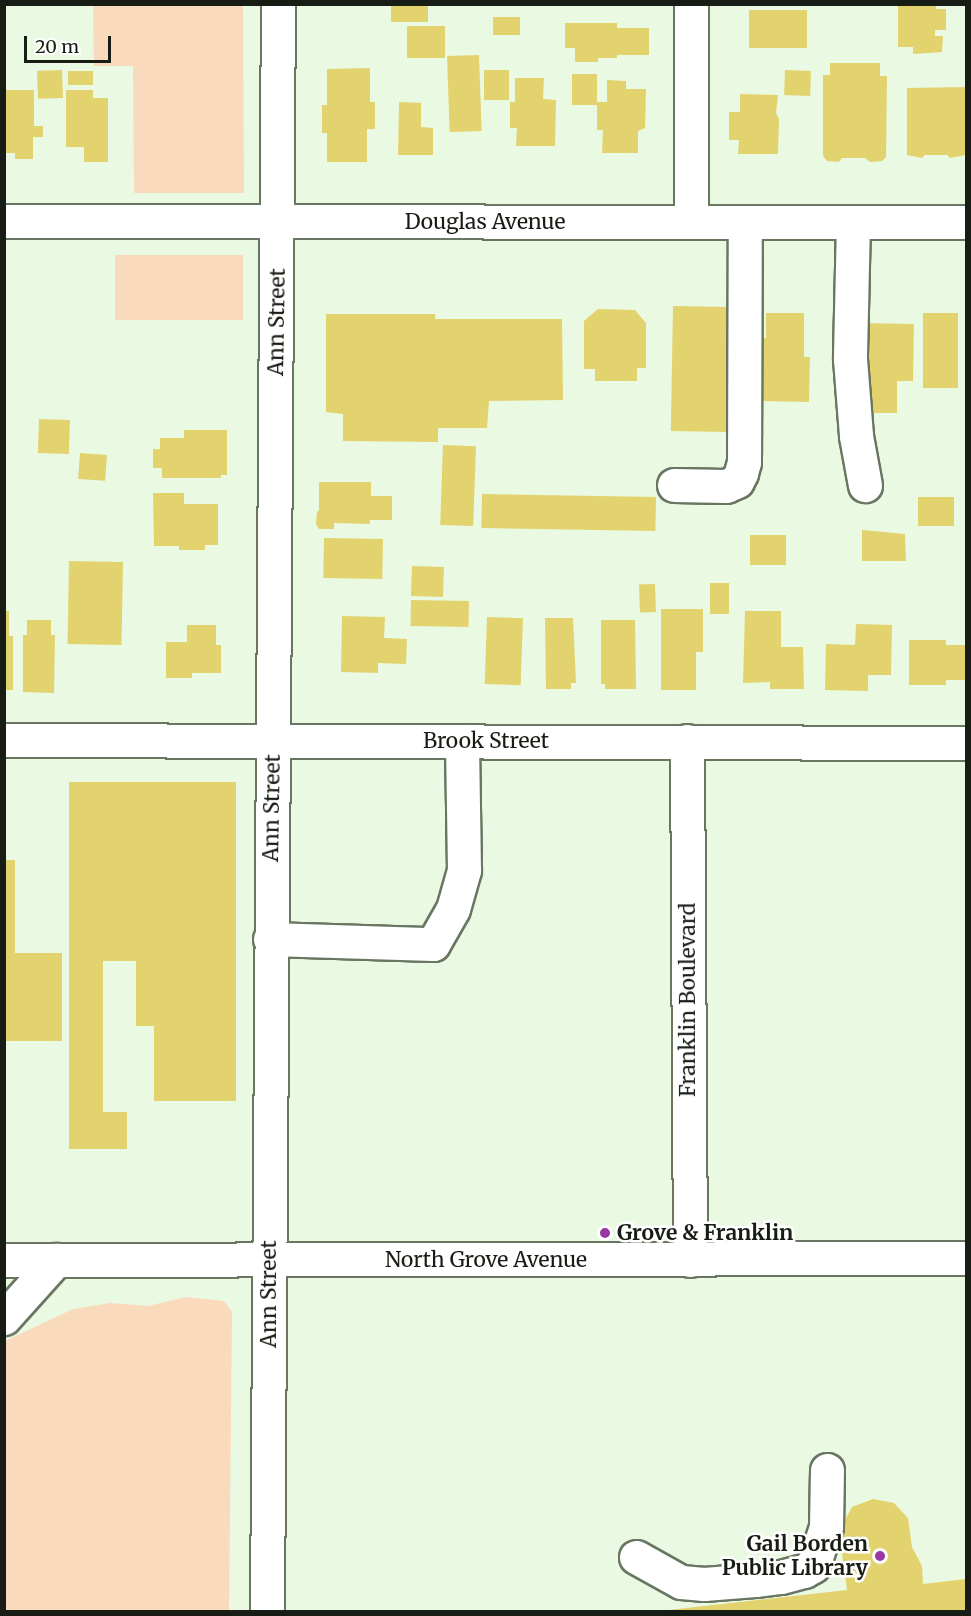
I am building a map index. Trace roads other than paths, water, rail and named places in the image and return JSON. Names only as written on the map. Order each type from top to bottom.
[{"type":"street","name":"Ann Street","points":[[267,1611],[278,4]]},
{"type":"street","points":[[691,4],[691,222]]},
{"type":"street","name":"Douglas Avenue","points":[[4,221],[966,222]]},
{"type":"street","points":[[674,485],[726,486],[736,481],[744,462],[745,222]]},
{"type":"street","points":[[853,222],[850,359],[856,436],[865,485]]},
{"type":"street","name":"Brook Street","points":[[4,740],[966,743]]},
{"type":"street","points":[[270,939],[433,944],[453,909],[464,870],[462,741]]},
{"type":"street","name":"Franklin Boulevard","points":[[687,741],[690,1260]]},
{"type":"street","name":"North Grove Avenue","points":[[4,1260],[966,1258]]},
{"type":"street","points":[[4,1318],[56,1260]]},
{"type":"street","points":[[636,1557],[681,1582],[704,1584],[764,1579],[804,1571],[813,1566],[823,1544],[826,1527],[827,1470]]},
{"type":"place","name":"Grove & Franklin","points":[[605,1233]]},
{"type":"place","name":"Gail Borden Public Library","points":[[880,1556]]}]
